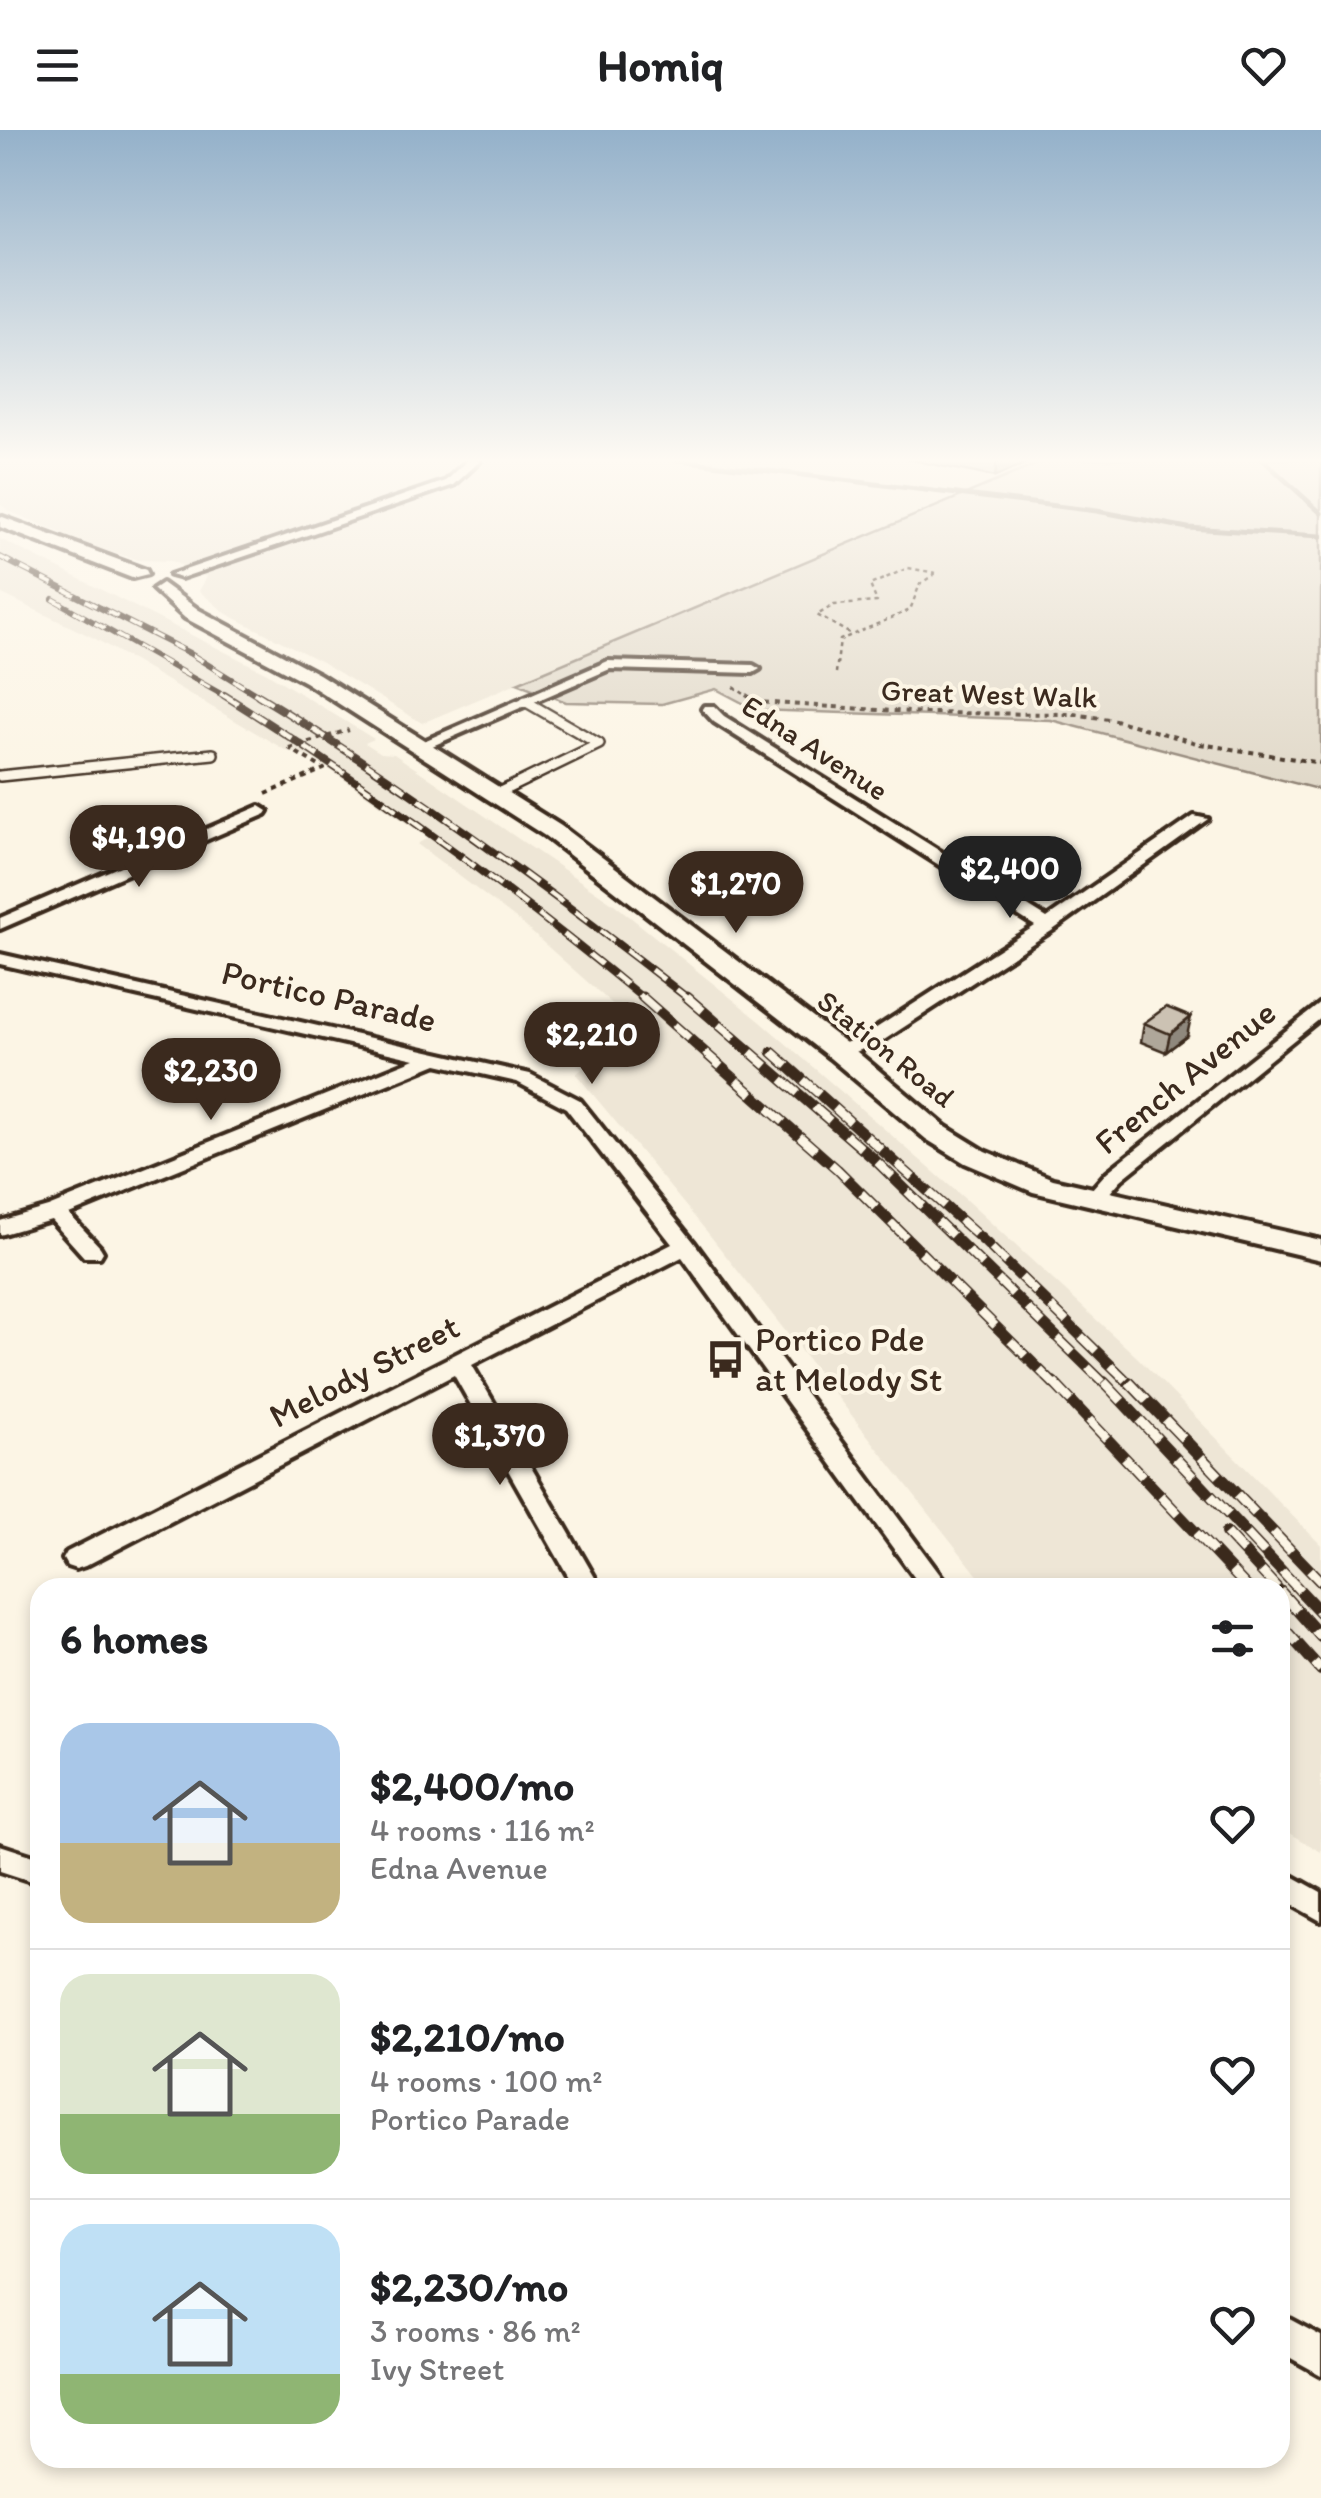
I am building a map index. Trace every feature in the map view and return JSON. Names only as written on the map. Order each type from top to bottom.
[{"type":"main road","name":"Station Road","points":[[126,570],[138,574],[128,584],[169,582],[192,614],[312,678],[554,831],[840,1052],[936,1133],[976,1157],[1044,1186],[1321,1250]]},
{"type":"street","points":[[169,582],[204,570]]},
{"type":"street","points":[[418,746],[608,665],[753,670]]},
{"type":"street","name":"Edna Avenue","points":[[709,708],[734,729],[1047,926]]},
{"type":"street","points":[[0,924],[260,811]]},
{"type":"street","points":[[840,1052],[874,1038],[1047,926],[1200,818]]},
{"type":"street","name":"Portico Parade","points":[[0,959],[523,1078],[558,1092],[573,1104],[685,1246],[931,1578]]},
{"type":"street","name":"French Avenue","points":[[1094,1198],[1114,1176],[1321,1009]]},
{"type":"street","points":[[0,1228],[56,1212],[435,1058]]},
{"type":"street","points":[[56,1212],[92,1252]]},
{"type":"street","name":"Melody Street","points":[[76,1558],[685,1246]]},
{"type":"street","points":[[458,1362],[582,1578]]},
{"type":"street","points":[[0,1858],[30,1868]]},
{"type":"street","points":[[1290,1888],[1321,1908]]},
{"type":"street","points":[[1290,2338],[1321,2357]]},
{"type":"lane","points":[[496,794],[599,744],[525,701]]},
{"type":"lane","points":[[0,776],[213,754]]},
{"type":"path","points":[[836,672],[836,645],[848,633],[910,610],[920,584],[936,573],[900,570],[870,585],[876,602],[834,604],[817,615],[848,633]]},
{"type":"path","name":"Great West Walk","points":[[732,668],[735,688],[757,702],[925,713],[1073,714],[1116,720],[1200,744],[1321,762]]},
{"type":"path","points":[[260,811],[244,803],[324,770],[289,748],[349,730]]},
{"type":"shaded area","points":[[0,570],[61,570],[267,673],[374,739],[365,743],[381,753],[394,754],[614,904],[761,1022],[965,1199],[1138,1358],[1321,1545],[1321,1852],[1290,1833],[1290,1578],[980,1578],[708,1233],[576,1074],[637,1026],[520,922],[417,844],[428,838],[326,767],[309,756],[287,751],[94,638],[0,593]]},
{"type":"shaded area","points":[[190,570],[787,570],[422,723],[322,662],[227,614],[199,591],[207,577]]},
{"type":"shaded area","points":[[787,570],[1321,570],[1321,790],[1051,720],[756,710],[716,689],[662,704],[566,702],[517,683]]},
{"type":"building","points":[[1166,1007],[1191,1017],[1170,1034],[1144,1023]]},
{"type":"railway","points":[[25,570],[189,653],[262,698]]},
{"type":"railway","points":[[53,599],[228,698]]},
{"type":"railway","points":[[224,695],[439,840],[645,1000]]},
{"type":"railway","points":[[258,695],[478,841],[690,1000]]},
{"type":"railway","points":[[642,997],[837,1169],[1055,1385]]},
{"type":"railway","points":[[687,997],[874,1159],[1106,1385]]},
{"type":"railway","points":[[772,1052],[986,1243],[1131,1385]]},
{"type":"railway","points":[[1053,1382],[1239,1578]]},
{"type":"railway","points":[[1104,1382],[1288,1578]]},
{"type":"railway","points":[[1129,1382],[1321,1582]]},
{"type":"railway","points":[[1226,1533],[1268,1578]]},
{"type":"railway","points":[[1290,1580],[1321,1613]]},
{"type":"railway","points":[[1290,1602],[1321,1637]]},
{"type":"railway","points":[[1290,1635],[1321,1670]]},
{"type":"place","name":"Portico Pde at Melody St","points":[[725,1359]]}]
